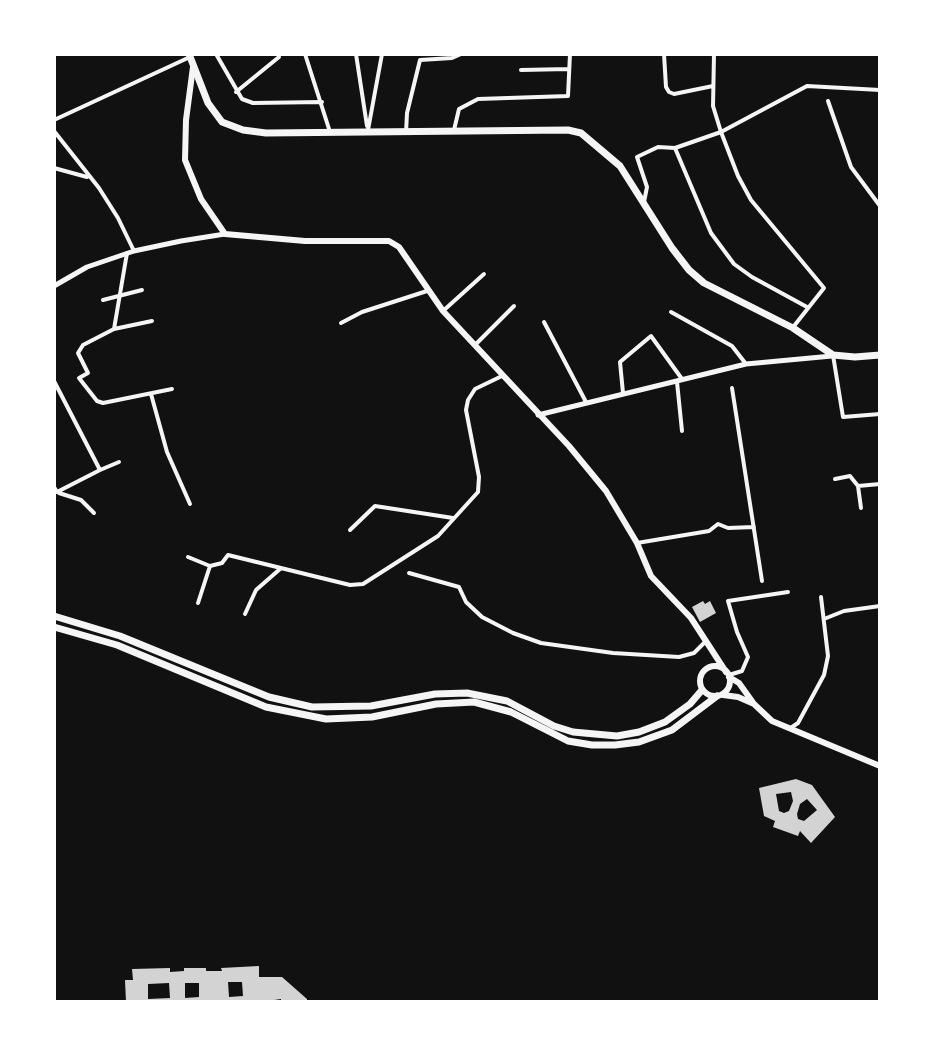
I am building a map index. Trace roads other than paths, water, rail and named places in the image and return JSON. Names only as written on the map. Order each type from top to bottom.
[{"type":"main road","points":[[190,56],[208,103],[222,122],[243,130],[266,133],[553,130],[581,133],[620,166],[680,259],[704,283],[793,328],[833,355],[880,355]]},
{"type":"main road","points":[[54,627],[117,645],[266,707],[326,719],[372,717],[436,704],[474,702],[511,712],[568,741],[592,745],[639,742],[672,730],[727,689],[728,675],[707,640],[651,576],[637,543],[606,491],[569,446],[443,311],[406,255],[389,241],[305,241],[225,234],[201,199],[185,160],[186,120],[193,67]]},
{"type":"main road","points":[[54,616],[120,636],[269,697],[312,707],[371,706],[435,694],[467,693],[507,701],[554,726],[573,732],[617,736],[665,722],[690,704],[702,690]]},
{"type":"main road","points":[[712,649],[700,681],[702,690],[709,695],[738,697],[754,704]]},
{"type":"main road","points":[[706,669],[715,666],[742,686],[754,704],[772,721],[880,766]]},
{"type":"street","points":[[216,54],[236,92],[253,103],[322,102]]},
{"type":"street","points":[[305,54],[331,132]]},
{"type":"street","points":[[356,54],[367,133]]},
{"type":"street","points":[[367,133],[382,54]]},
{"type":"street","points":[[406,133],[407,113],[420,60],[424,57],[452,58],[461,54]]},
{"type":"street","points":[[454,132],[459,109],[478,99],[568,96],[570,54]]},
{"type":"street","points":[[664,54],[669,92],[674,94],[713,86]]},
{"type":"street","points":[[714,54],[713,106],[738,176],[751,200],[824,288],[793,328]]},
{"type":"street","points":[[54,120],[190,56]]},
{"type":"street","points":[[236,92],[279,57]]},
{"type":"street","points":[[521,70],[569,69]]},
{"type":"street","points":[[643,204],[647,187],[637,157],[658,147],[675,148],[721,132],[807,86],[880,90]]},
{"type":"street","points":[[828,101],[851,167],[880,206]]},
{"type":"street","points":[[54,131],[118,218],[130,252],[114,329]]},
{"type":"street","points":[[675,148],[711,233],[734,264],[807,307]]},
{"type":"street","points":[[54,168],[89,177]]},
{"type":"street","points":[[54,286],[87,267],[130,252],[225,234]]},
{"type":"street","points":[[443,311],[484,274]]},
{"type":"street","points":[[103,300],[142,290]]},
{"type":"street","points":[[341,323],[362,312],[427,291]]},
{"type":"street","points":[[475,345],[514,306]]},
{"type":"street","points":[[671,312],[732,346],[746,364]]},
{"type":"street","points":[[152,321],[114,329],[79,349],[79,357],[88,373],[79,378],[100,403],[172,389]]},
{"type":"street","points":[[544,322],[586,402]]},
{"type":"street","points":[[623,393],[620,362],[651,336],[679,379],[682,431]]},
{"type":"street","points":[[538,415],[746,364],[833,355],[843,417],[880,414]]},
{"type":"street","points":[[188,557],[210,566],[222,563],[228,555],[342,585],[363,584],[446,530],[478,492],[479,477],[466,410],[468,400],[475,389],[504,375]]},
{"type":"street","points":[[54,381],[100,470]]},
{"type":"street","points":[[732,388],[762,581]]},
{"type":"street","points":[[151,394],[167,452],[190,504]]},
{"type":"street","points":[[55,490],[119,462]]},
{"type":"street","points":[[835,479],[850,476],[858,486],[861,508]]},
{"type":"street","points":[[858,486],[880,484]]},
{"type":"street","points":[[55,490],[81,500],[94,513]]},
{"type":"street","points":[[350,530],[375,506],[453,518]]},
{"type":"street","points":[[637,543],[709,531],[718,524],[728,528],[754,527]]},
{"type":"street","points":[[198,603],[210,566]]},
{"type":"street","points":[[245,614],[256,590],[280,569]]},
{"type":"street","points":[[409,573],[459,587],[466,602],[482,617],[541,643],[613,653],[679,657],[694,653],[707,640]]},
{"type":"street","points":[[728,675],[742,671],[748,657],[728,601],[788,592]]},
{"type":"street","points":[[790,729],[798,723],[824,675],[828,656],[821,597]]},
{"type":"street","points":[[824,619],[844,611],[880,606]]}]
